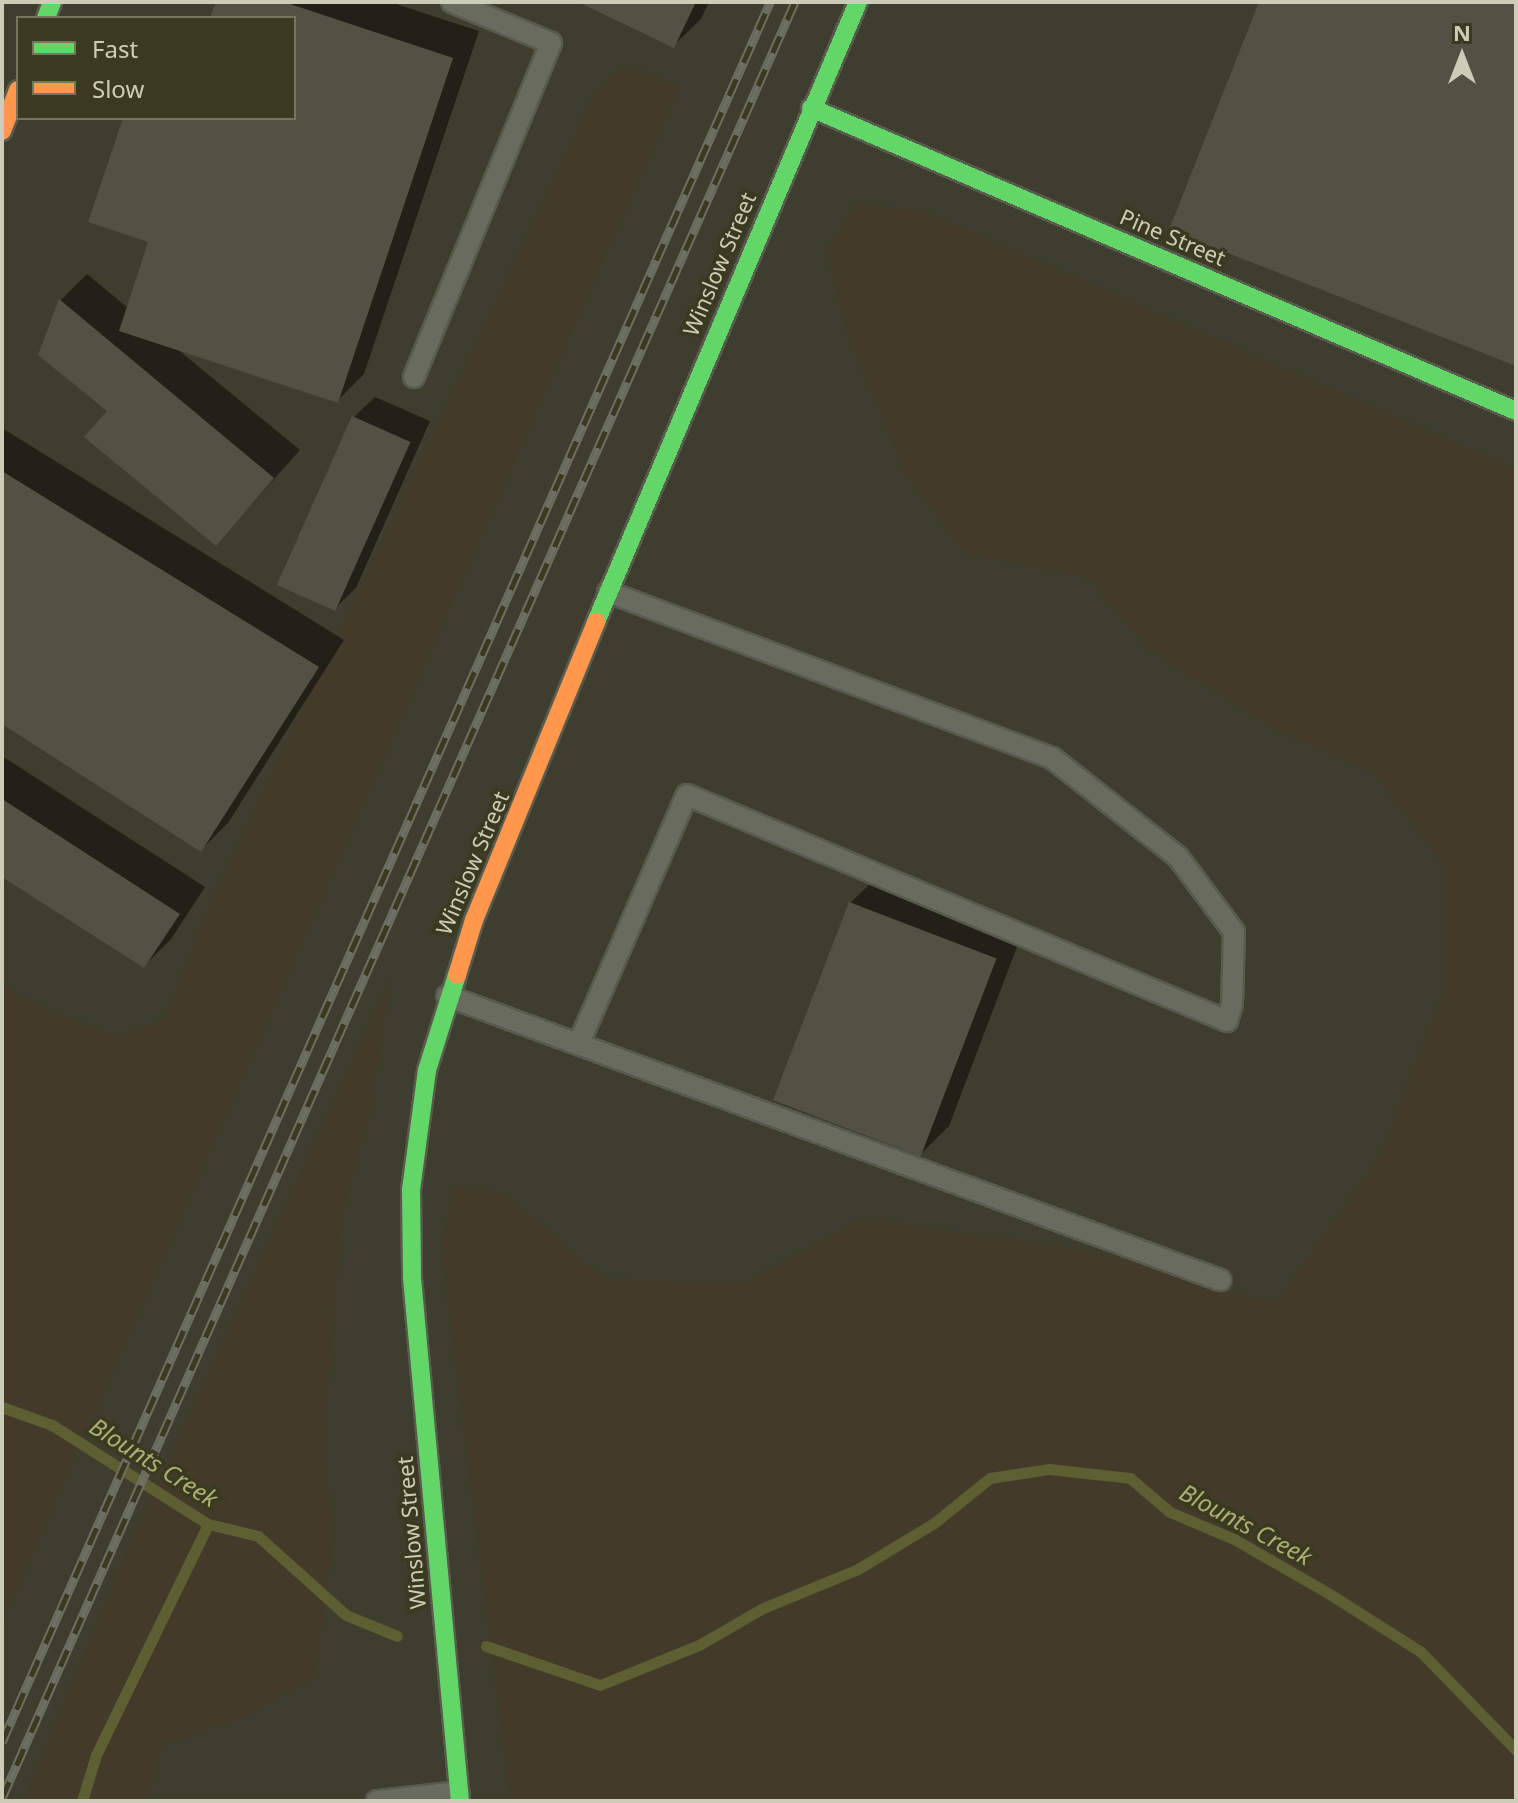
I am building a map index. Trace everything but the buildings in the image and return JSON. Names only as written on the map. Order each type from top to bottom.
[{"type":"street","name":"Winslow Street","points":[[459,1796],[411,1242],[419,1106],[447,996],[608,592],[858,2]]},
{"type":"street","points":[[2,131],[16,95]]},
{"type":"street","name":"Pine Street","points":[[811,108],[1516,411]]},
{"type":"lane","points":[[414,377],[551,43],[452,2]]},
{"type":"lane","points":[[579,1043],[687,795],[1227,1021],[1232,1004],[1234,932],[1178,857],[1052,758],[608,592]]},
{"type":"lane","points":[[447,996],[1220,1280]]},
{"type":"lane","points":[[377,1801],[459,1796]]},
{"type":"shaded area","points":[[627,65],[680,86],[2,1623],[2,983],[17,995],[115,1036],[164,1020],[205,914],[594,94]]},
{"type":"shaded area","points":[[855,203],[924,211],[1516,469],[1516,1801],[510,1801],[441,1250],[453,1185],[503,1193],[605,1279],[744,1283],[863,1218],[1088,1250],[1276,1304],[1379,1156],[1445,989],[1445,867],[1375,773],[1273,728],[1150,651],[1088,578],[965,553],[904,472],[846,329],[826,251]]},
{"type":"shaded area","points":[[390,978],[371,1110],[341,1220],[325,1430],[332,1550],[314,1678],[243,1717],[163,1745],[147,1801],[23,1801],[128,1547]]},
{"type":"waterway","name":"Blounts Creek","points":[[2,1407],[52,1425],[208,1524],[258,1536],[346,1615],[397,1636]]},
{"type":"waterway","name":"Blounts Creek","points":[[486,1646],[600,1685],[699,1645],[761,1609],[858,1569],[934,1523],[990,1478],[1049,1469],[1130,1478],[1170,1512],[1234,1539],[1328,1593],[1421,1652],[1516,1750]]},
{"type":"waterway","points":[[82,1801],[96,1755],[208,1524]]},
{"type":"railway","points":[[2,1742],[770,2]]},
{"type":"railway","points":[[2,1798],[795,2]]},
{"type":"traffic: fast","points":[[47,16],[52,2]]},
{"type":"traffic: fast","points":[[596,622],[858,2]]},
{"type":"traffic: fast","points":[[811,108],[1516,411]]},
{"type":"traffic: fast","points":[[457,975],[427,1070],[411,1190],[412,1278],[460,1801]]},
{"type":"traffic: slow","points":[[2,131],[16,95]]},
{"type":"traffic: slow","points":[[457,975],[474,920],[596,622]]}]
